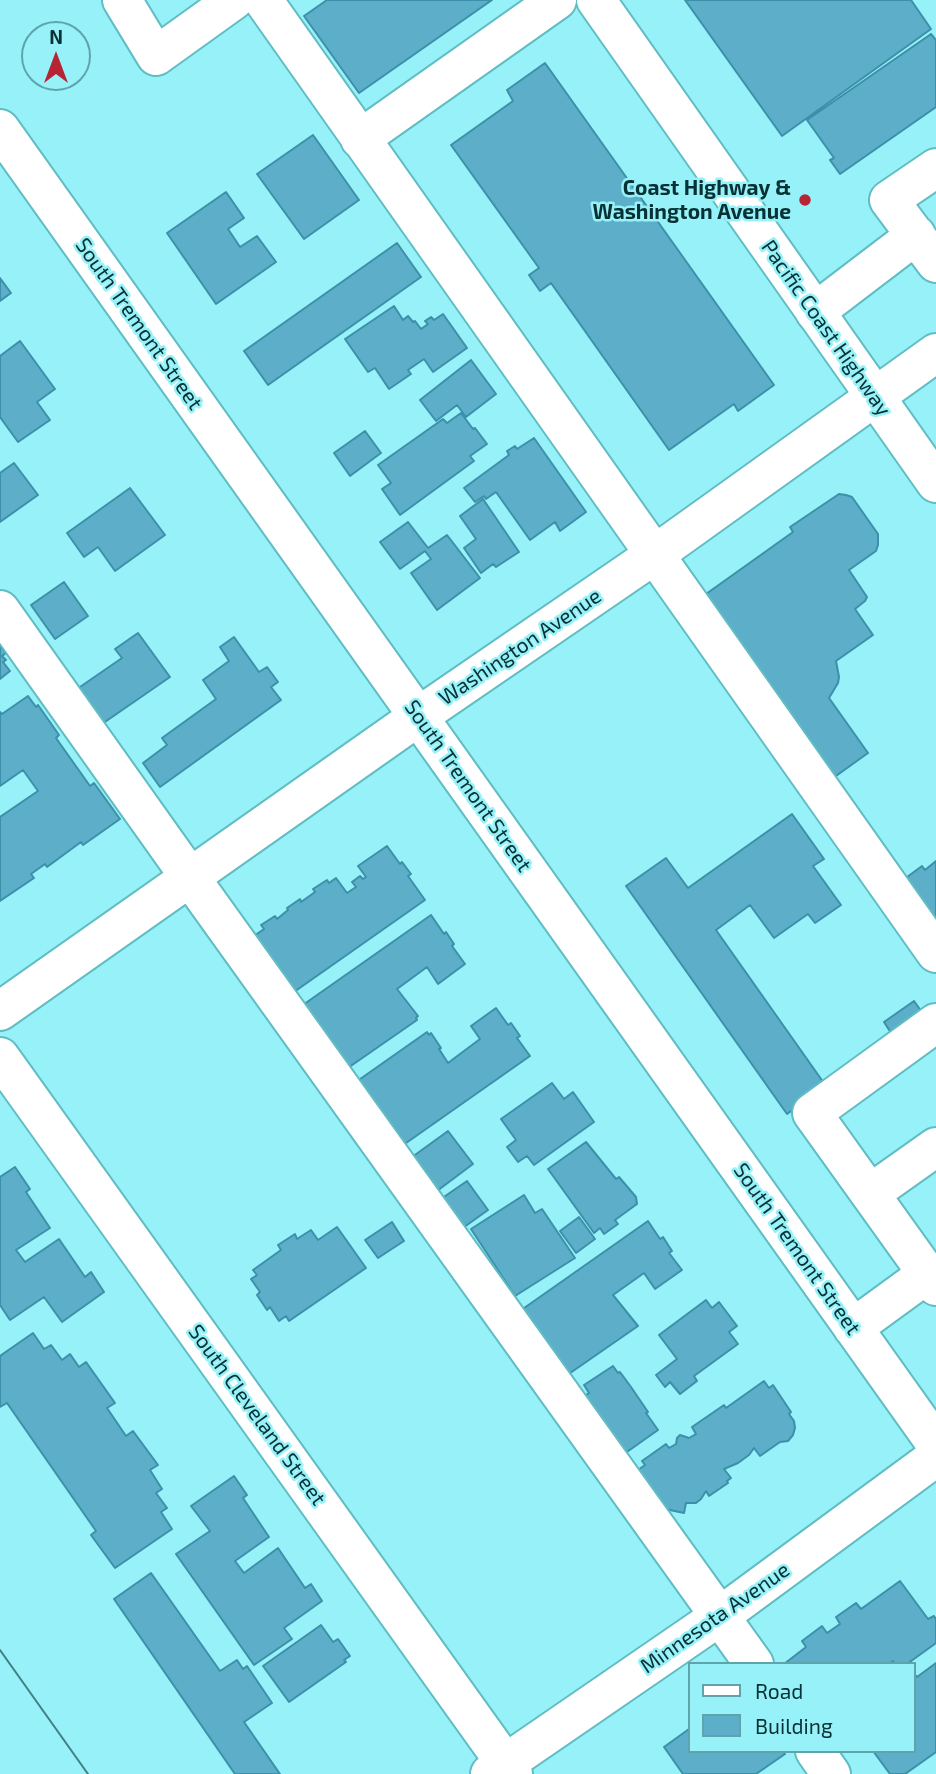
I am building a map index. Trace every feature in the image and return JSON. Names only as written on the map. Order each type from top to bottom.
[{"type":"street","points":[[122,0],[156,56],[234,0]]},
{"type":"street","points":[[263,0],[936,953]]},
{"type":"street","points":[[360,139],[557,0]]},
{"type":"street","name":"Pacific Coast Highway","points":[[596,0],[936,483]]},
{"type":"street","name":"South Tremont Street","points":[[0,129],[936,1444]]},
{"type":"street","points":[[815,312],[926,249],[889,200],[936,169]]},
{"type":"street","name":"Washington Avenue","points":[[0,1011],[189,876],[654,555],[936,353]]},
{"type":"street","points":[[0,610],[753,1662]]},
{"type":"street","points":[[853,1328],[932,1280],[812,1113],[936,1023]]},
{"type":"street","name":"South Cleveland Street","points":[[0,1057],[503,1771]]},
{"type":"street","points":[[871,1193],[936,1147]]},
{"type":"street","name":"Minnesota Avenue","points":[[503,1771],[936,1457]]},
{"type":"street","points":[[816,1753],[831,1774]]},
{"type":"building","points":[[327,0],[492,0],[359,93],[304,16]]},
{"type":"building","points":[[685,0],[911,0],[931,29],[782,136]]},
{"type":"building","points":[[931,34],[936,40],[936,107],[840,174],[830,160],[834,158],[807,120]]},
{"type":"building","points":[[545,63],[774,385],[738,411],[734,404],[669,450],[551,283],[540,291],[529,275],[539,268],[451,145],[513,101],[507,90]]},
{"type":"building","points":[[313,135],[359,200],[304,239],[257,174]]},
{"type":"building","points":[[226,192],[244,218],[228,229],[240,247],[257,236],[276,262],[216,304],[167,233]]},
{"type":"building","points":[[397,243],[421,277],[268,385],[244,351]]},
{"type":"building","points":[[0,278],[11,293],[0,301]]},
{"type":"building","points":[[394,306],[403,320],[408,316],[421,329],[428,324],[425,321],[431,317],[434,320],[443,314],[467,348],[433,372],[424,359],[408,370],[411,374],[389,389],[375,368],[368,372],[345,339]]},
{"type":"building","points":[[20,341],[55,389],[37,402],[50,420],[18,442],[0,417],[0,356]]},
{"type":"building","points":[[471,360],[496,394],[466,417],[457,405],[436,421],[420,400]]},
{"type":"building","points":[[461,413],[487,444],[470,456],[474,461],[400,515],[382,489],[391,483],[378,465],[443,419],[447,423]]},
{"type":"building","points":[[365,431],[381,453],[350,476],[334,453]]},
{"type":"building","points":[[534,438],[586,512],[560,531],[555,522],[530,540],[496,492],[475,502],[464,488],[509,455],[507,451],[515,446],[517,449]]},
{"type":"building","points":[[14,463],[38,495],[0,522],[0,473]]},
{"type":"building","points":[[130,488],[165,535],[115,571],[98,547],[84,557],[67,533]]},
{"type":"building","points":[[839,494],[852,497],[878,534],[878,545],[876,551],[849,570],[867,597],[855,609],[873,635],[836,661],[838,683],[829,698],[868,753],[829,781],[699,599],[793,532],[790,527]]},
{"type":"building","points":[[483,499],[519,552],[481,573],[464,548],[476,539],[460,516]]},
{"type":"building","points":[[408,522],[428,548],[447,535],[480,578],[437,610],[411,573],[431,559],[425,551],[400,569],[380,542]]},
{"type":"building","points":[[64,582],[88,616],[55,639],[31,605]]},
{"type":"building","points":[[138,633],[170,677],[102,724],[77,689],[122,658],[115,649]]},
{"type":"building","points":[[234,637],[259,672],[267,667],[278,682],[271,687],[281,700],[160,787],[143,763],[167,745],[162,738],[216,699],[203,680],[229,661],[220,647]]},
{"type":"building","points":[[0,645],[6,653],[2,656],[6,660],[3,662],[10,671],[0,679]]},
{"type":"building","points":[[28,696],[36,707],[38,705],[59,735],[56,738],[90,786],[94,783],[120,819],[83,845],[81,842],[47,867],[45,864],[31,874],[34,878],[0,901],[0,817],[38,791],[23,770],[0,786],[0,712],[2,714]]},
{"type":"building","points":[[792,814],[824,859],[813,866],[841,905],[815,923],[808,914],[774,938],[750,905],[716,930],[826,1086],[787,1114],[626,886],[666,858],[688,888]]},
{"type":"building","points":[[387,846],[411,874],[408,876],[425,900],[294,992],[254,936],[264,929],[261,925],[275,916],[277,919],[287,908],[300,899],[301,902],[315,892],[313,889],[327,880],[329,883],[336,878],[347,893],[356,887],[352,882],[360,876],[363,879],[366,877],[358,866]]},
{"type":"building","points":[[936,861],[936,921],[899,883],[922,866],[925,870]]},
{"type":"building","points":[[431,915],[444,934],[446,932],[465,964],[438,984],[427,967],[397,989],[418,1016],[417,1020],[345,1070],[300,1007]]},
{"type":"building","points":[[914,1001],[924,1015],[893,1036],[884,1022]]},
{"type":"building","points":[[496,1008],[508,1025],[511,1023],[520,1036],[517,1038],[530,1056],[399,1148],[353,1084],[427,1032],[429,1035],[431,1033],[448,1063],[480,1039],[471,1026]]},
{"type":"building","points":[[552,1083],[564,1099],[573,1092],[594,1122],[534,1165],[527,1156],[518,1162],[507,1147],[516,1140],[501,1119]]},
{"type":"building","points":[[448,1131],[473,1164],[433,1194],[408,1160]]},
{"type":"building","points":[[586,1142],[616,1179],[619,1177],[636,1197],[637,1204],[615,1220],[618,1224],[604,1234],[600,1228],[594,1233],[548,1169]]},
{"type":"building","points":[[15,1167],[30,1189],[26,1192],[50,1228],[16,1250],[25,1262],[59,1239],[85,1277],[91,1272],[104,1292],[62,1322],[44,1297],[10,1320],[0,1305],[0,1177]]},
{"type":"building","points":[[467,1181],[488,1210],[460,1230],[438,1201]]},
{"type":"building","points":[[524,1195],[535,1213],[542,1209],[575,1258],[515,1296],[471,1229]]},
{"type":"building","points":[[579,1217],[595,1239],[576,1253],[560,1231]]},
{"type":"building","points":[[648,1221],[660,1239],[663,1237],[672,1251],[669,1253],[682,1270],[655,1289],[644,1273],[613,1295],[638,1326],[563,1378],[517,1313]]},
{"type":"building","points":[[392,1222],[404,1241],[378,1258],[365,1240]]},
{"type":"building","points":[[337,1227],[366,1268],[289,1321],[286,1316],[279,1321],[270,1307],[267,1310],[257,1295],[260,1292],[251,1279],[257,1275],[253,1270],[281,1250],[278,1245],[295,1234],[297,1239],[311,1230],[318,1240]]},
{"type":"building","points":[[706,1300],[712,1308],[719,1302],[737,1326],[729,1332],[738,1344],[694,1376],[697,1381],[680,1394],[670,1382],[665,1387],[656,1375],[677,1359],[659,1335]]},
{"type":"building","points":[[33,1333],[44,1349],[51,1345],[62,1360],[70,1354],[79,1367],[86,1362],[115,1403],[107,1408],[126,1436],[133,1431],[158,1465],[150,1470],[162,1489],[156,1493],[167,1508],[161,1512],[172,1529],[115,1568],[91,1535],[96,1531],[7,1403],[0,1407],[0,1356]]},
{"type":"building","points":[[613,1366],[631,1387],[658,1430],[624,1454],[583,1397],[589,1393],[584,1385]]},
{"type":"building","points":[[764,1381],[769,1388],[773,1385],[791,1412],[789,1414],[795,1428],[793,1435],[788,1441],[780,1442],[760,1456],[754,1448],[738,1463],[724,1469],[731,1478],[728,1483],[709,1496],[706,1491],[696,1503],[686,1503],[684,1513],[665,1509],[665,1506],[661,1508],[638,1470],[645,1465],[642,1461],[666,1444],[669,1448],[676,1444],[680,1435],[689,1438],[696,1434],[692,1427],[724,1405],[726,1408]]},
{"type":"building","points":[[234,1476],[247,1495],[243,1498],[269,1537],[235,1561],[244,1573],[278,1548],[305,1588],[311,1584],[322,1601],[284,1628],[292,1639],[254,1665],[176,1554],[210,1531],[191,1506]]},
{"type":"building","points":[[151,1573],[220,1671],[237,1660],[243,1669],[247,1666],[272,1703],[244,1722],[280,1774],[235,1774],[114,1599]]},
{"type":"building","points":[[900,1581],[928,1619],[934,1616],[936,1619],[936,1643],[910,1662],[787,1662],[806,1647],[802,1641],[822,1626],[827,1633],[840,1624],[836,1617],[856,1603],[861,1609]]},
{"type":"building","points":[[321,1625],[333,1642],[338,1639],[350,1656],[344,1660],[346,1662],[289,1702],[263,1666]]},
{"type":"building","points":[[936,1663],[936,1752],[905,1774],[890,1774],[874,1753],[915,1753],[915,1675],[917,1677]]},
{"type":"building","points":[[688,1730],[688,1753],[785,1754],[756,1774],[683,1774],[664,1747]]},
{"type":"tram line","points":[[0,1650],[88,1774]]},
{"type":"place","name":"Coast Highway & Washington Avenue","points":[[805,200]]}]
